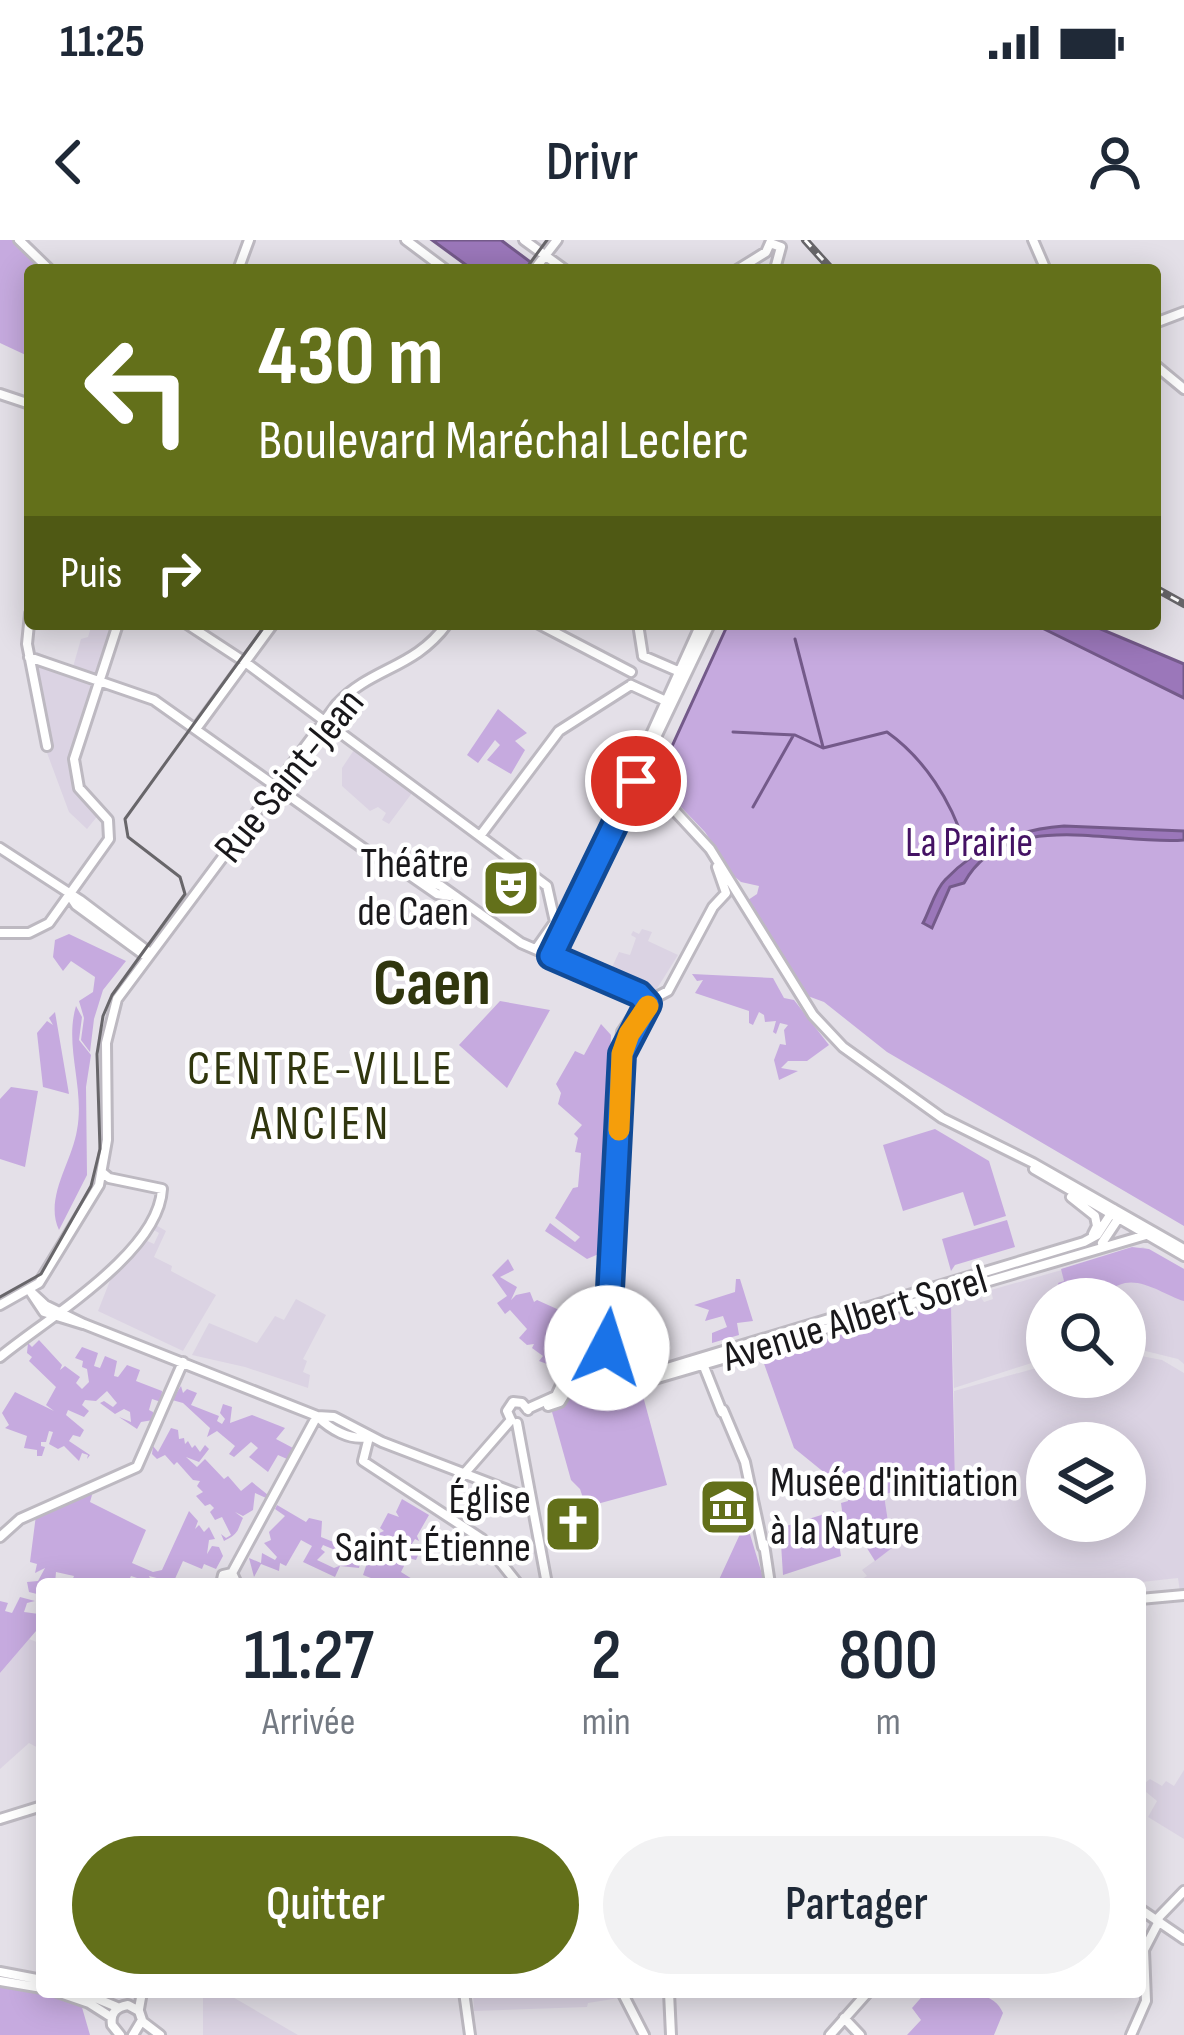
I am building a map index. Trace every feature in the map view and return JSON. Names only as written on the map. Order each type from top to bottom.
[{"type":"main road","points":[[20,240],[44,264]]},
{"type":"main road","points":[[406,240],[438,264]]},
{"type":"main road","points":[[525,241],[537,240]]},
{"type":"main road","points":[[538,264],[556,240]]},
{"type":"main road","points":[[525,241],[557,264]]},
{"type":"main road","points":[[748,264],[777,248]]},
{"type":"main road","points":[[26,630],[47,746]]},
{"type":"main road","points":[[0,933],[38,930],[49,923],[107,844],[108,820],[83,793],[74,759],[116,630]]},
{"type":"main road","points":[[196,630],[549,890],[555,922],[536,949]]},
{"type":"main road","points":[[196,729],[269,630]]},
{"type":"main road","name":"Rue Saint-Jean","points":[[103,1173],[108,1026],[117,1000],[324,721],[352,690],[412,659],[431,646],[443,630]]},
{"type":"main road","points":[[552,630],[631,668]]},
{"type":"main road","points":[[639,630],[643,656]]},
{"type":"main road","points":[[551,956],[643,769],[698,630]]},
{"type":"main road","points":[[682,673],[707,630]]},
{"type":"main road","points":[[631,685],[631,668],[643,656]]},
{"type":"main road","points":[[643,656],[682,673]]},
{"type":"main road","points":[[29,657],[154,700],[374,856],[441,886],[509,936],[630,990],[643,1004]]},
{"type":"main road","points":[[480,836],[559,731],[631,685]]},
{"type":"main road","points":[[631,685],[669,703]]},
{"type":"main road","points":[[669,703],[635,770],[636,781],[675,812]]},
{"type":"main road","points":[[643,769],[649,783],[710,849],[730,890],[832,1037],[902,1093],[1184,1252]]},
{"type":"main road","points":[[0,848],[41,873],[149,955]]},
{"type":"main road","points":[[409,874],[417,883],[452,896]]},
{"type":"main road","points":[[528,1411],[560,1402],[574,1379],[593,1365],[605,1343],[622,1060],[628,1037],[643,1004],[668,991],[713,907],[730,890]]},
{"type":"main road","points":[[992,1144],[1146,1235],[1184,1252]]},
{"type":"main road","points":[[1036,1170],[1095,1216],[1097,1226],[1089,1240]]},
{"type":"main road","points":[[0,1305],[30,1291],[70,1237],[103,1173],[162,1189],[153,1219],[141,1237],[93,1286],[0,1357]]},
{"type":"main road","points":[[1089,1240],[1116,1214]]},
{"type":"main road","points":[[1102,1245],[1116,1214]]},
{"type":"main road","name":"Avenue Albert Sorel","points":[[702,1361],[978,1278],[1146,1235]]},
{"type":"main road","name":"Avenue Albert Sorel","points":[[978,1278],[1089,1240]]},
{"type":"main road","points":[[30,1291],[40,1310],[71,1316],[84,1324]]},
{"type":"main road","points":[[463,1475],[514,1421],[556,1396],[574,1337],[592,1330],[611,1293]]},
{"type":"main road","points":[[69,1304],[71,1316]]},
{"type":"main road","points":[[56,1313],[317,1416],[328,1427],[358,1439],[369,1437],[531,1499]]},
{"type":"main road","points":[[592,1330],[641,1374],[702,1361]]},
{"type":"main road","points":[[572,1355],[579,1363],[613,1366],[640,1382],[702,1361]]},
{"type":"main road","points":[[702,1361],[741,1450],[769,1578]]},
{"type":"main road","points":[[0,1537],[20,1519],[132,1470],[141,1461],[183,1362]]},
{"type":"main road","points":[[528,1411],[522,1402],[511,1404],[507,1411],[514,1421],[546,1578]]},
{"type":"main road","points":[[232,1573],[317,1416]]},
{"type":"main road","points":[[369,1437],[363,1461],[482,1539],[513,1578]]},
{"type":"main road","points":[[223,1578],[232,1573]]},
{"type":"main road","points":[[232,1573],[234,1578]]},
{"type":"main road","points":[[1146,1598],[1184,1595]]},
{"type":"main road","points":[[0,1820],[36,1808]]},
{"type":"main road","points":[[1146,1946],[1158,1921],[1184,1891]]},
{"type":"main road","points":[[1146,1913],[1184,1939]]},
{"type":"main road","points":[[0,1972],[36,1982]]},
{"type":"main road","points":[[0,1981],[36,1984]]},
{"type":"main road","points":[[74,1998],[112,2021]]},
{"type":"main road","points":[[87,1998],[120,2035]]},
{"type":"main road","points":[[136,2034],[140,1998]]},
{"type":"main road","points":[[467,1998],[470,2035]]},
{"type":"main road","points":[[625,1998],[644,2035]]},
{"type":"main road","points":[[669,1998],[671,2035]]},
{"type":"main road","points":[[830,2035],[862,1998]]},
{"type":"main road","points":[[1131,2035],[1146,1998]]},
{"type":"main road","points":[[112,2021],[137,2012]]},
{"type":"main road","points":[[137,2012],[160,2035]]},
{"type":"main road","points":[[844,2018],[860,2035]]},
{"type":"shaded area","points":[[432,240],[501,240],[533,264],[465,264]]},
{"type":"shaded area","points":[[90,630],[121,630],[79,758],[85,791],[104,808],[87,829],[69,812],[43,742],[25,653],[37,652],[73,667],[81,639]]},
{"type":"shaded area","points":[[1046,630],[1103,630],[1184,664],[1184,698]]},
{"type":"shaded area","points":[[354,750],[412,793],[389,824],[382,820],[386,813],[378,807],[370,811],[342,786],[342,768]]},
{"type":"shaded area","points":[[1064,826],[1184,831],[1184,840],[1064,835],[1006,845],[983,859],[964,883],[950,887],[932,928],[923,923],[941,884],[970,858],[1014,836]]},
{"type":"shaded area","points":[[642,929],[652,932],[648,941],[678,955],[653,995],[609,974],[619,952],[630,955],[636,938],[633,931],[639,934]]},
{"type":"shaded area","points":[[154,1224],[166,1231],[154,1257],[216,1295],[183,1351],[98,1311],[113,1273],[145,1240],[154,1244],[159,1233],[152,1229]]},
{"type":"shaded area","points":[[1143,1247],[1184,1269],[1184,1364],[1146,1351],[1146,1278],[1033,1278]]},
{"type":"shaded area","points":[[1026,1280],[1026,1365],[954,1388],[951,1302],[979,1294],[984,1302],[993,1299],[991,1290]]},
{"type":"shaded area","points":[[296,1299],[326,1315],[303,1359],[307,1361],[303,1372],[310,1375],[308,1388],[192,1355],[209,1323],[257,1343],[275,1316],[284,1320]]},
{"type":"shaded area","points":[[1146,1357],[1184,1373],[1184,1592],[1180,1592],[1178,1578],[864,1578],[867,1576],[862,1570],[892,1548],[884,1495],[955,1481],[954,1391],[1026,1371],[1026,1398],[1146,1398]]},
{"type":"shaded area","points":[[29,1639],[36,1642],[36,1747],[29,1743],[0,1769],[0,1673]]},
{"type":"shaded area","points":[[1184,1770],[1184,1839],[1148,1817],[1157,1801],[1146,1792],[1146,1782],[1150,1779],[1162,1786],[1166,1781],[1174,1786]]},
{"type":"shaded area","points":[[203,1998],[234,1998],[298,2035],[203,2035]]},
{"type":"shaded area","points":[[473,1998],[619,1998],[587,2007],[474,2011]]},
{"type":"green space","points":[[0,240],[12,240],[37,264],[24,264],[24,354],[0,343]]},
{"type":"green space","name":"La Prairie","points":[[726,630],[1046,630],[1184,698],[1184,1226],[887,1052],[824,1002],[805,995],[750,906],[748,900],[759,886],[734,876],[705,832],[656,781]]},
{"type":"green space","points":[[498,709],[527,733],[515,741],[525,750],[511,774],[487,760],[500,745],[495,740],[478,763],[467,755]]},
{"type":"green space","points":[[69,934],[126,961],[103,990],[90,1052],[81,1040],[84,1018],[79,1001],[93,992],[95,977],[71,961],[63,971],[53,957],[55,940]]},
{"type":"green space","points":[[692,974],[773,978],[784,998],[794,1000],[829,1045],[807,1061],[788,1061],[781,1068],[798,1071],[779,1080],[774,1060],[780,1044],[786,1045],[788,1025],[780,1023],[776,1034],[776,1021],[765,1022],[759,1012],[753,1025],[749,1023],[749,1011],[695,993],[703,980],[697,981]]},
{"type":"green space","points":[[500,1001],[550,1010],[507,1088],[459,1045]]},
{"type":"green space","points":[[76,1006],[82,1017],[79,1040],[91,1055],[86,1087],[87,1175],[59,1230],[57,1193],[79,1114],[72,1036]]},
{"type":"green space","points":[[55,1012],[69,1094],[43,1087],[37,1033],[47,1021],[53,1025],[49,1018]]},
{"type":"green space","points":[[601,1024],[611,1035],[604,1241],[601,1253],[587,1259],[545,1231],[550,1223],[575,1242],[580,1237],[555,1218],[578,1187],[581,1153],[575,1152],[578,1138],[574,1134],[582,1125],[558,1104],[561,1093],[556,1084],[575,1051],[584,1055]]},
{"type":"green space","points":[[11,1087],[38,1091],[25,1167],[0,1159],[0,1099]]},
{"type":"green space","points":[[935,1129],[989,1161],[1006,1216],[974,1226],[963,1192],[903,1211],[883,1145]]},
{"type":"green space","points":[[1007,1220],[1015,1247],[955,1265],[951,1271],[942,1239]]},
{"type":"green space","points":[[1132,1247],[1149,1249],[1184,1269],[1184,1301],[1146,1286],[1146,1278],[1063,1278],[1061,1269]]},
{"type":"green space","points":[[508,1259],[514,1270],[500,1277],[517,1287],[511,1300],[530,1292],[534,1302],[568,1314],[547,1364],[539,1361],[543,1356],[532,1348],[534,1344],[519,1338],[527,1329],[497,1303],[507,1296],[492,1275]]},
{"type":"green space","points":[[736,1279],[740,1279],[753,1321],[737,1323],[739,1335],[712,1343],[712,1333],[727,1327],[723,1316],[705,1321],[709,1310],[694,1305],[735,1292]]},
{"type":"green space","points":[[951,1302],[955,1482],[884,1495],[892,1548],[875,1561],[865,1545],[847,1547],[841,1503],[848,1501],[847,1491],[794,1448],[762,1358]]},
{"type":"green space","points":[[39,1340],[62,1365],[60,1370],[65,1366],[80,1377],[76,1383],[82,1389],[89,1382],[87,1369],[75,1358],[82,1347],[98,1353],[94,1366],[100,1368],[105,1356],[117,1361],[114,1376],[127,1365],[140,1370],[136,1381],[162,1391],[161,1402],[152,1399],[153,1420],[141,1422],[137,1429],[119,1417],[131,1422],[130,1412],[124,1409],[115,1414],[100,1403],[113,1407],[117,1403],[107,1391],[96,1401],[85,1400],[82,1405],[89,1411],[84,1417],[68,1410],[66,1415],[84,1430],[69,1441],[90,1455],[87,1459],[82,1453],[79,1461],[64,1446],[58,1449],[49,1444],[53,1432],[49,1431],[46,1442],[41,1442],[45,1447],[42,1456],[24,1448],[27,1436],[5,1428],[9,1425],[2,1413],[15,1392],[54,1411],[46,1405],[56,1387],[29,1361],[32,1357],[27,1353],[28,1343],[32,1347]]},
{"type":"green space","points":[[603,1368],[640,1385],[667,1485],[586,1507],[571,1480],[552,1412],[573,1384]]},
{"type":"green space","points":[[181,1386],[183,1393],[187,1389],[197,1393],[191,1405],[219,1416],[217,1421],[222,1424],[223,1404],[232,1407],[230,1423],[252,1415],[285,1428],[276,1439],[293,1448],[287,1459],[278,1455],[268,1472],[249,1457],[258,1448],[251,1442],[234,1457],[229,1454],[235,1446],[217,1431],[207,1437],[210,1428],[183,1403],[172,1400]]},
{"type":"green space","points":[[171,1428],[192,1448],[195,1445],[200,1452],[205,1445],[209,1449],[199,1462],[186,1457],[197,1467],[205,1459],[241,1491],[252,1482],[268,1495],[255,1493],[253,1510],[243,1516],[235,1512],[243,1518],[235,1533],[224,1541],[221,1534],[231,1535],[222,1517],[215,1520],[210,1512],[214,1508],[196,1496],[203,1492],[197,1486],[200,1481],[165,1455],[157,1459],[152,1454],[153,1446],[158,1452]]},
{"type":"green space","points":[[86,1492],[92,1495],[90,1502],[146,1530],[132,1563],[153,1572],[162,1570],[189,1511],[198,1521],[195,1529],[199,1525],[204,1532],[209,1527],[215,1539],[209,1540],[207,1554],[212,1546],[219,1547],[223,1556],[216,1569],[183,1561],[175,1578],[73,1578],[56,1572],[56,1578],[40,1578],[45,1568],[35,1573],[37,1564],[30,1562],[36,1515]]},
{"type":"green space","points":[[402,1499],[429,1515],[417,1536],[419,1541],[415,1539],[410,1547],[419,1553],[416,1560],[408,1558],[401,1572],[411,1578],[363,1575],[367,1563],[377,1562],[381,1550],[375,1544],[385,1549],[394,1545],[377,1534],[384,1531],[380,1528],[388,1513],[399,1517],[396,1512]]},
{"type":"green space","points":[[277,1505],[306,1522],[309,1518],[322,1521],[321,1537],[363,1554],[359,1560],[323,1545],[325,1552],[317,1560],[334,1568],[350,1562],[360,1564],[359,1568],[340,1566],[335,1577],[303,1562],[312,1546],[301,1540],[286,1566],[280,1563],[279,1571],[261,1564],[254,1577],[249,1558],[261,1563],[262,1553],[277,1557],[264,1543],[271,1540],[269,1532],[285,1516],[275,1509]]},
{"type":"green space","points":[[834,1511],[841,1556],[783,1575],[780,1528]]},
{"type":"green space","points":[[746,1521],[763,1578],[720,1578]]},
{"type":"green space","points":[[20,1597],[35,1601],[27,1603],[24,1612],[36,1614],[36,1631],[0,1673],[0,1601],[8,1603],[5,1611],[12,1613]]},
{"type":"green space","points":[[0,1984],[36,1993],[36,1998],[81,2004],[90,2035],[0,2035]]},
{"type":"green space","points":[[921,1998],[988,1998],[1003,2013],[994,2035],[907,2035],[921,2020],[912,2008]]},
{"type":"waterway","points":[[657,779],[725,630]]},
{"type":"waterway","points":[[795,639],[823,747]]},
{"type":"waterway","points":[[733,732],[795,735],[823,748],[887,732],[935,782],[965,845]]},
{"type":"waterway","points":[[753,807],[793,736]]},
{"type":"tram line","points":[[529,264],[547,240]]},
{"type":"tram line","points":[[0,1297],[41,1274],[91,1186],[100,1149],[97,1054],[103,1016],[112,995],[185,894],[180,877],[128,837],[125,819],[262,630]]},
{"type":"railway","points":[[805,240],[827,264]]},
{"type":"railway","points":[[1161,591],[1184,604]]},
{"type":"slow traffic","points":[[619,1130],[622,1054],[648,1006]]},
{"type":"place","name":"Théâtre de Caen","points":[[511,888]]},
{"type":"place","name":"Musée d'initiation à la Nature","points":[[728,1507]]},
{"type":"place","name":"Église Saint-Étienne","points":[[573,1524]]},
{"type":"district","name":"Caen","points":[[432,984]]},
{"type":"district","name":"CENTRE-VILLE ANCIEN","points":[[321,1096]]},
{"type":"route","points":[[607,1348],[622,1054],[648,1004],[639,994],[551,956],[636,781]]}]
